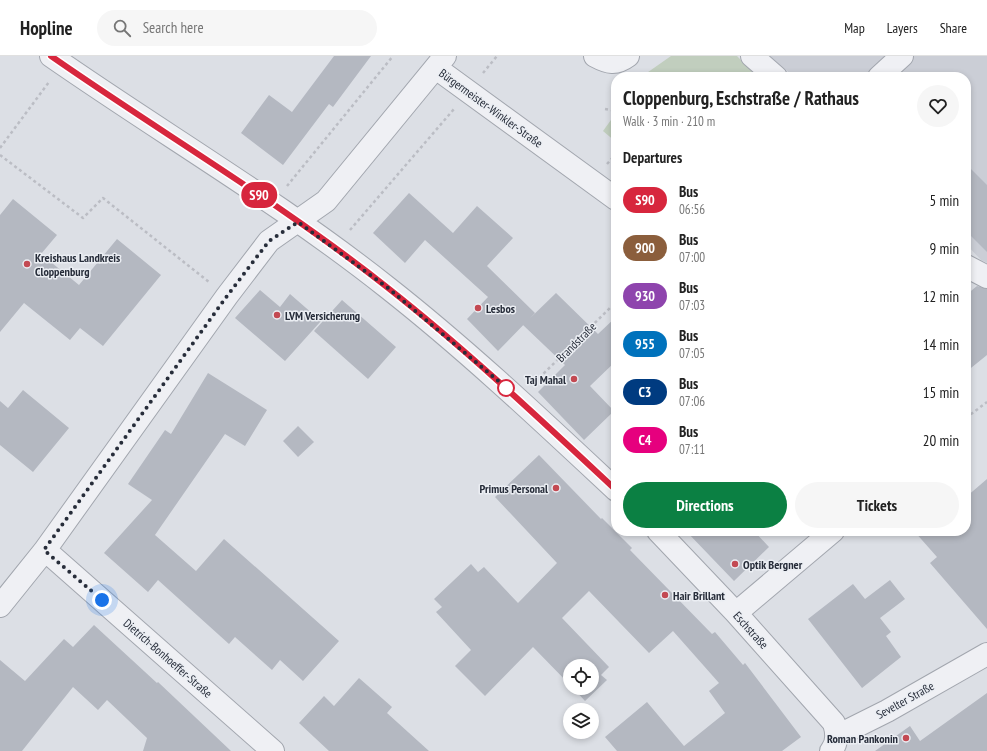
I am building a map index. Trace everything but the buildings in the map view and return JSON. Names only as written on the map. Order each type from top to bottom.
[{"type":"street","points":[[595,56],[607,63],[622,60],[628,56]]},
{"type":"street","points":[[752,56],[770,72]]},
{"type":"street","points":[[884,72],[902,56]]},
{"type":"street","points":[[57,60],[272,204],[388,288],[519,399],[611,485]]},
{"type":"street","name":"Bürgermeister-Winkler-Straße","points":[[0,606],[44,550],[227,296],[269,241],[298,222],[326,200],[441,62],[469,91],[611,195]]},
{"type":"street","points":[[971,269],[987,277]]},
{"type":"street","name":"Eschstraße","points":[[663,536],[736,613],[834,723],[834,742]]},
{"type":"street","points":[[736,613],[827,536]]},
{"type":"street","name":"Dietrich-Bonhoeffer-Straße","points":[[44,550],[273,751]]},
{"type":"street","name":"Sevelter Straße","points":[[834,742],[844,732],[887,712],[987,654]]},
{"type":"path","points":[[272,204],[393,56]]},
{"type":"path","points":[[338,251],[354,225],[469,91],[497,56]]},
{"type":"path","points":[[0,148],[57,60]]},
{"type":"path","points":[[605,109],[611,110]]},
{"type":"path","points":[[0,155],[83,218],[103,198],[227,296]]},
{"type":"path","name":"Brandstraße","points":[[519,399],[611,307]]},
{"type":"path","points":[[971,414],[987,402]]},
{"type":"shaded area","points":[[770,56],[987,56],[987,263],[981,260],[971,249],[971,72],[788,72]]},
{"type":"green space","points":[[671,56],[737,56],[752,72],[648,72]]},
{"type":"green space","points":[[611,120],[611,138],[603,131]]},
{"type":"bus line","name":"S90","points":[[51,56],[298,222],[388,288],[519,399],[611,485]]},
{"type":"place","name":"Kreishaus Landkreis Cloppenburg","points":[[27,264]]},
{"type":"place","name":"Lesbos","points":[[478,308]]},
{"type":"place","name":"LVM Versicherung","points":[[277,315]]},
{"type":"place","name":"Taj Mahal","points":[[574,379]]},
{"type":"place","name":"Primus Personal","points":[[556,488]]},
{"type":"place","name":"Optik Bergner","points":[[735,564]]},
{"type":"place","name":"Hair Brillant","points":[[665,595]]},
{"type":"place","name":"Roman Pankonin","points":[[906,738]]},
{"type":"route","points":[[102,600],[44,550],[227,296],[269,241],[298,222],[388,288],[509,390],[506,388]]}]
